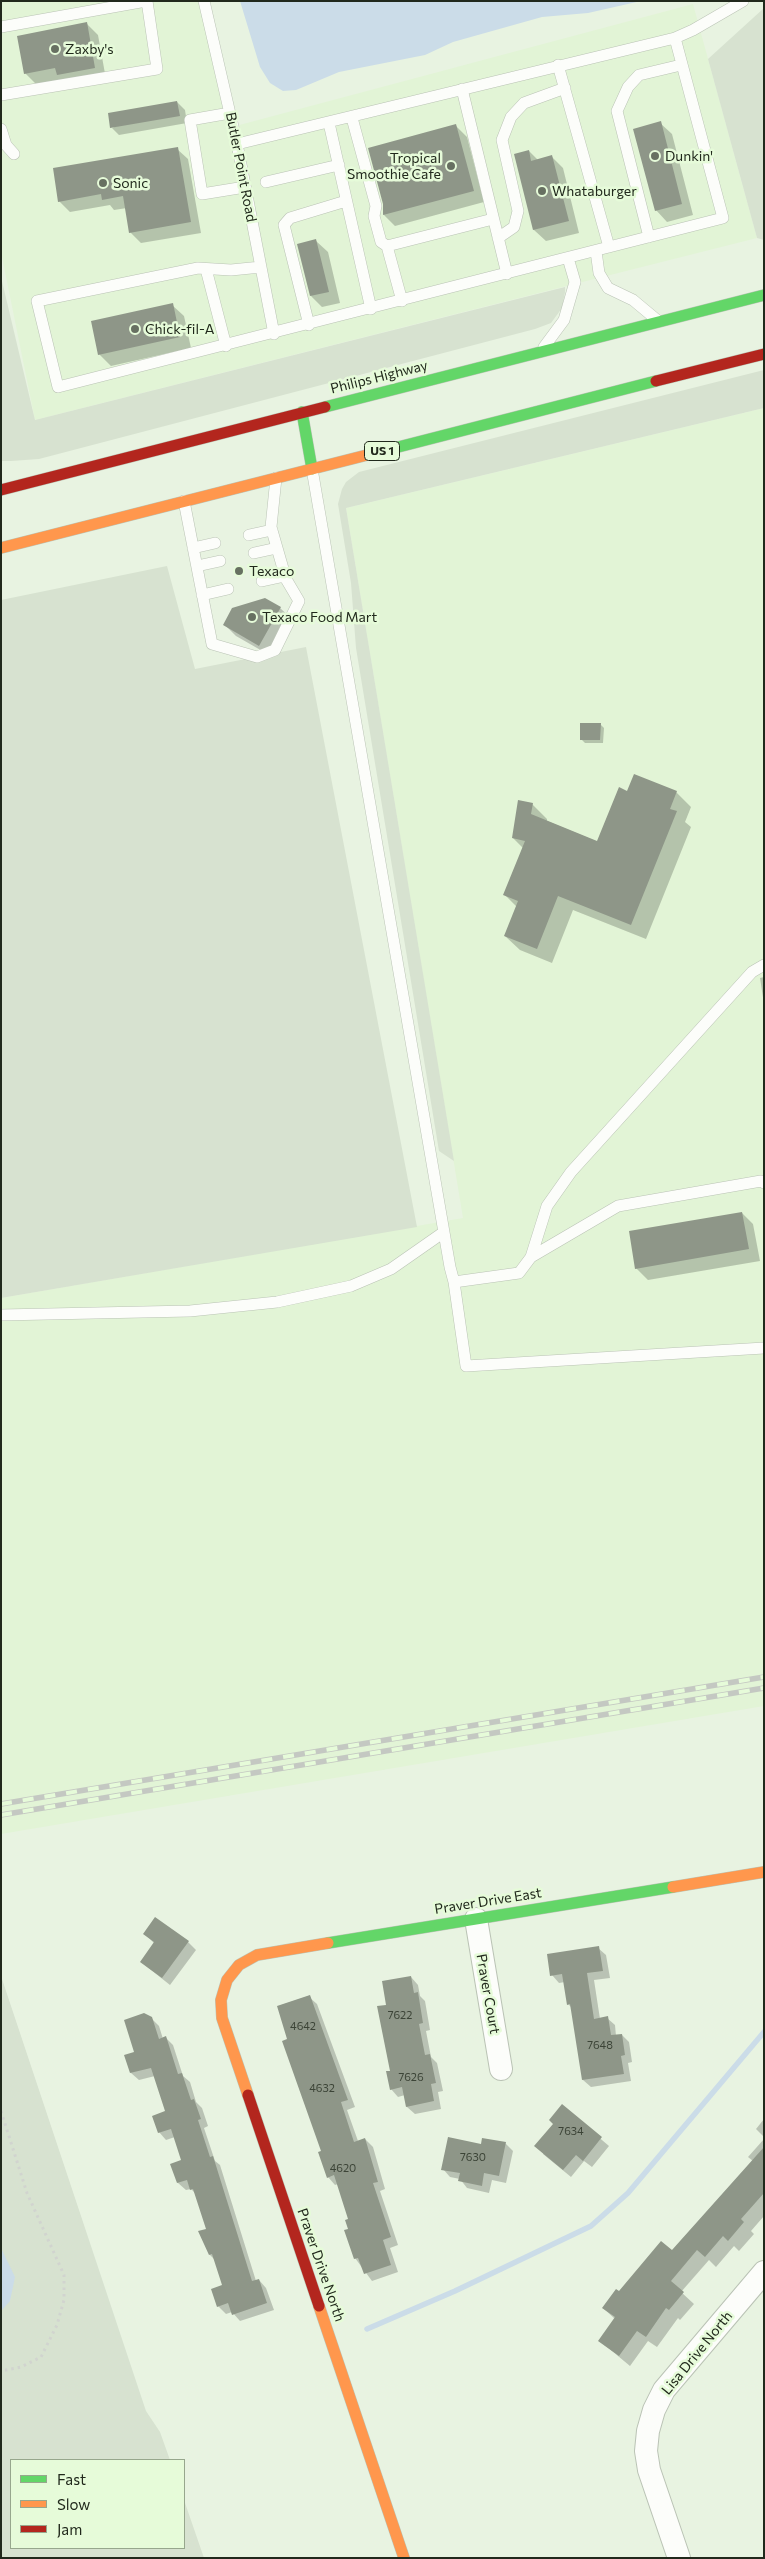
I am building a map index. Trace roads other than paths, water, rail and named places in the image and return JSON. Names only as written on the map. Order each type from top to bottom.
[{"type":"main road","name":"Philips Highway","points":[[1,490],[66,475],[302,412],[764,295]]},
{"type":"main road","name":"US 1","points":[[1,548],[764,354]]},
{"type":"main road","points":[[302,412],[312,469]]},
{"type":"main road","points":[[29,472],[66,475]]},
{"type":"main road","name":"Praver Drive East","points":[[227,1980],[239,1965],[257,1955],[764,1872]]},
{"type":"main road","name":"Praver Drive North","points":[[227,1980],[220,2000],[222,2018],[404,2558]]},
{"type":"street","name":"Praver Court","points":[[476,1919],[501,2069]]},
{"type":"street","name":"Lisa Drive North","points":[[678,2558],[649,2470],[646,2451],[648,2431],[654,2410],[664,2390],[764,2272]]},
{"type":"lane","points":[[1,27],[147,1],[157,69],[1,95]]},
{"type":"lane","name":"Butler Point Road","points":[[204,1],[246,186],[274,334]]},
{"type":"lane","points":[[237,144],[352,118],[558,65],[675,38],[693,30],[743,1]]},
{"type":"lane","points":[[261,267],[231,270],[198,268],[37,301],[58,387],[274,334],[724,218],[675,38]]},
{"type":"lane","points":[[649,237],[617,111],[628,87],[639,75],[682,64]]},
{"type":"lane","points":[[558,65],[609,247]]},
{"type":"lane","points":[[498,238],[514,227],[518,211],[502,140],[511,117],[524,103],[565,88]]},
{"type":"lane","points":[[462,89],[507,274]]},
{"type":"lane","points":[[230,113],[190,120],[202,194],[246,186]]},
{"type":"lane","points":[[352,118],[376,206],[374,216],[381,242],[387,246],[402,301]]},
{"type":"lane","points":[[329,123],[371,309]]},
{"type":"lane","points":[[1,129],[6,145],[14,154]]},
{"type":"lane","points":[[266,182],[339,165]]},
{"type":"lane","points":[[309,325],[284,225],[290,218],[346,201]]},
{"type":"lane","points":[[387,246],[493,219]]},
{"type":"lane","points":[[596,251],[599,273],[608,288],[633,300],[658,322]]},
{"type":"lane","points":[[540,351],[564,320],[575,282],[568,258]]},
{"type":"lane","points":[[206,269],[226,346]]},
{"type":"lane","points":[[312,469],[454,1282],[466,1366],[764,1348]]},
{"type":"lane","points":[[184,502],[212,644],[257,657],[275,650],[299,601],[285,576],[272,530],[276,478]]},
{"type":"lane","points":[[249,535],[272,530]]},
{"type":"lane","points":[[193,548],[215,543]]},
{"type":"lane","points":[[254,553],[277,548]]},
{"type":"lane","points":[[197,566],[220,561]]},
{"type":"lane","points":[[262,581],[285,576]]},
{"type":"lane","points":[[202,594],[228,589]]},
{"type":"lane","points":[[454,1282],[519,1273],[531,1257],[547,1206],[571,1172],[752,972],[764,965]]},
{"type":"lane","points":[[531,1257],[618,1206],[761,1181],[764,1183]]},
{"type":"lane","points":[[1,1315],[180,1311],[277,1302],[351,1286],[391,1269],[444,1232]]},
{"type":"water","points":[[240,1],[641,1],[588,13],[542,17],[453,42],[425,55],[339,72],[296,90],[283,91],[270,83],[260,67]]},
{"type":"water","points":[[1,2248],[15,2277],[10,2301],[1,2311]]},
{"type":"waterway","points":[[367,2329],[455,2291],[591,2226],[628,2193],[764,2032]]},
{"type":"railway","points":[[1,1804],[764,1677]]},
{"type":"railway","points":[[1,1815],[764,1688]]},
{"type":"place","name":"Zaxby's","points":[[55,49]]},
{"type":"place","name":"Dunkin'","points":[[655,156]]},
{"type":"place","name":"Tropical Smoothie Cafe","points":[[451,166]]},
{"type":"place","name":"Sonic","points":[[103,183]]},
{"type":"place","name":"Whataburger","points":[[542,191]]},
{"type":"place","name":"Chick-fil-A","points":[[135,329]]},
{"type":"place","name":"Texaco","points":[[239,571]]},
{"type":"place","name":"Texaco Food Mart","points":[[252,617]]}]
